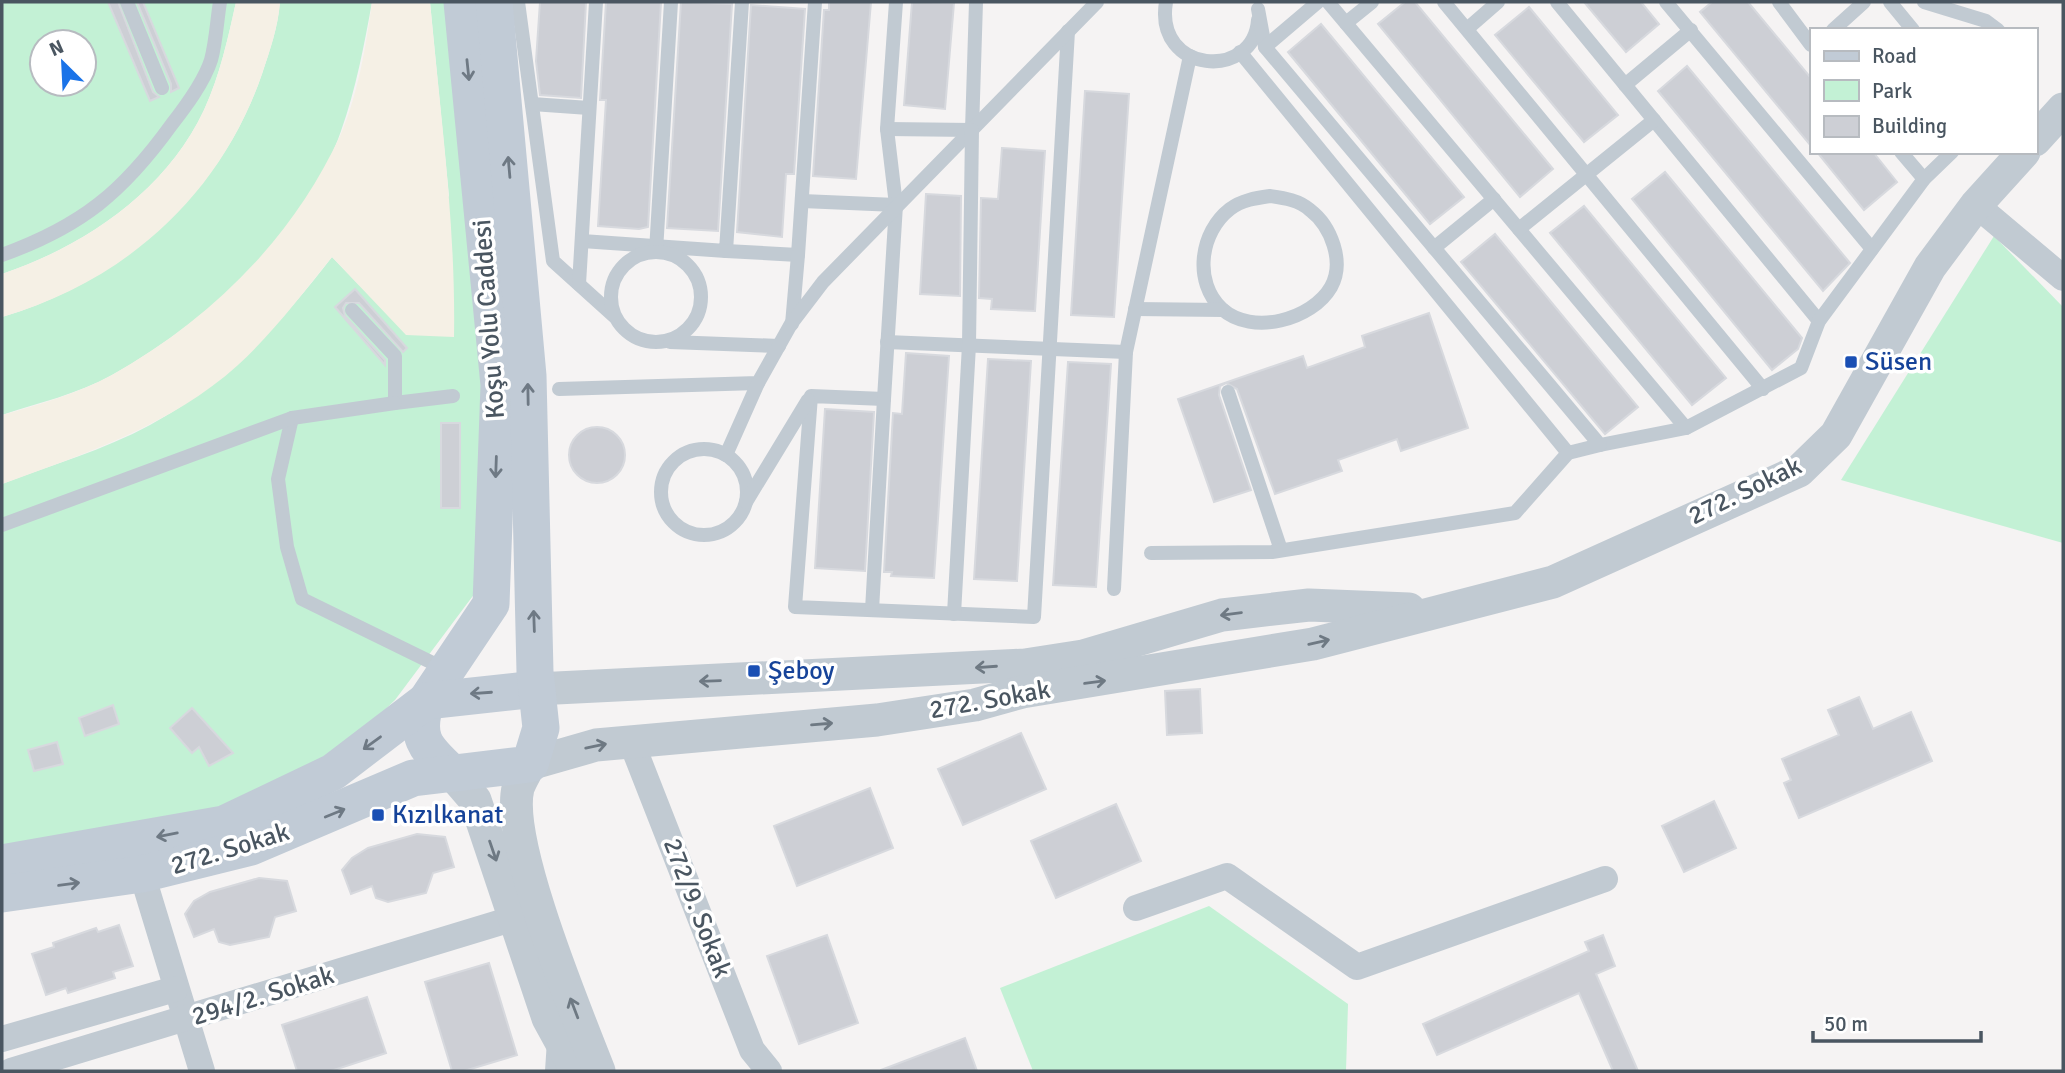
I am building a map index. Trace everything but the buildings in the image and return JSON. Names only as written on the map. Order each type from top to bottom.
[{"type":"main road","name":"Koşu Yolu Caddesi","points":[[426,701],[491,604],[499,385],[462,2]]},
{"type":"main road","name":"Koşu Yolu Caddesi","points":[[494,2],[528,376],[537,690]]},
{"type":"main road","name":"272. Sokak","points":[[2,863],[224,824],[333,772],[426,701],[537,690]]},
{"type":"main road","points":[[530,764],[541,728],[537,690]]},
{"type":"main road","points":[[426,701],[420,730],[428,751],[450,771]]},
{"type":"main road","name":"272. Sokak","points":[[2,894],[142,874],[251,847],[413,778],[450,771],[530,764]]},
{"type":"street","points":[[2037,138],[2063,109]]},
{"type":"street","name":"272. Sokak","points":[[530,764],[597,745],[877,720],[975,705],[1023,678],[1083,656],[1222,615],[1309,605],[1446,610],[1553,582],[1799,471],[1836,435],[1930,267],[1976,205],[2022,154]]},
{"type":"street","points":[[1976,205],[2063,278]]},
{"type":"street","name":"272. Sokak","points":[[537,690],[1023,678]]},
{"type":"street","name":"272/9. Sokak","points":[[631,741],[752,1050],[769,1071]]},
{"type":"street","points":[[530,764],[518,789],[519,834],[559,969],[599,1071]]},
{"type":"street","points":[[450,771],[475,800],[555,1030],[577,1071]]},
{"type":"street","points":[[142,874],[202,1071]]},
{"type":"street","points":[[1136,908],[1227,876],[1357,967],[1605,879]]},
{"type":"street","name":"294/2. Sokak","points":[[26,1069],[515,918]]},
{"type":"street","points":[[2,1039],[175,989]]},
{"type":"lane","points":[[127,2],[162,88]]},
{"type":"lane","points":[[2,255],[50,235],[105,202],[148,157],[183,109],[210,61],[220,2]]},
{"type":"lane","points":[[518,2],[553,261],[635,338],[665,342],[779,346]]},
{"type":"lane","points":[[579,284],[596,2]]},
{"type":"lane","points":[[656,249],[671,2]]},
{"type":"lane","points":[[726,251],[742,2]]},
{"type":"lane","points":[[792,324],[815,2]]},
{"type":"lane","points":[[872,610],[896,205],[887,129],[895,2]]},
{"type":"lane","points":[[954,614],[970,345],[975,2]]},
{"type":"lane","points":[[726,455],[758,383],[792,324],[823,282],[1097,2]]},
{"type":"lane","points":[[1166,2],[1166,29],[1173,43],[1189,56],[1212,62],[1240,52],[1251,40],[1257,25],[1257,5]]},
{"type":"lane","points":[[1265,47],[1318,2]]},
{"type":"lane","points":[[1328,2],[1686,428]]},
{"type":"lane","points":[[1346,23],[1371,2]]},
{"type":"lane","points":[[1444,2],[1763,389]]},
{"type":"lane","points":[[1467,29],[1498,2]]},
{"type":"lane","points":[[1557,2],[1819,321]]},
{"type":"lane","points":[[1667,2],[1872,249]]},
{"type":"lane","points":[[1779,2],[1810,45]]},
{"type":"lane","points":[[1835,28],[1864,2]]},
{"type":"lane","points":[[1890,2],[1911,28]]},
{"type":"lane","points":[[1924,2],[1986,21],[1995,28]]},
{"type":"lane","points":[[1257,5],[1265,47],[1600,445]]},
{"type":"lane","points":[[1625,85],[1691,30]]},
{"type":"lane","points":[[811,396],[795,607],[1034,617],[1069,31]]},
{"type":"lane","points":[[1240,52],[1568,453]]},
{"type":"lane","points":[[1114,589],[1126,352],[1189,56]]},
{"type":"lane","points":[[532,104],[589,108]]},
{"type":"lane","points":[[1519,229],[1654,120]]},
{"type":"lane","points":[[887,129],[972,130]]},
{"type":"lane","points":[[1903,154],[1924,179]]},
{"type":"lane","points":[[1151,553],[1281,550],[1515,513],[1568,453],[1686,428],[1801,368],[1819,321],[1924,179],[1950,154]]},
{"type":"lane","points":[[1135,309],[1223,310],[1267,323],[1290,319],[1322,299],[1333,284],[1336,264],[1334,243],[1324,224],[1310,209],[1291,199],[1270,196],[1249,199],[1230,209],[1214,225],[1205,247],[1203,270],[1210,292],[1223,310]]},
{"type":"lane","points":[[1434,248],[1494,200]]},
{"type":"lane","points":[[802,201],[896,205]]},
{"type":"lane","points":[[582,241],[656,249],[798,256]]},
{"type":"lane","points":[[614,316],[610,301],[617,272],[641,254],[656,249],[670,253],[694,271],[702,300],[691,327],[665,342]]},
{"type":"lane","points":[[352,310],[396,356],[395,403]]},
{"type":"lane","points":[[887,342],[1126,352]]},
{"type":"lane","points":[[559,389],[758,383]]},
{"type":"lane","points":[[1228,392],[1281,550]]},
{"type":"lane","points":[[2,525],[292,418],[453,396]]},
{"type":"lane","points":[[811,396],[884,399]]},
{"type":"lane","points":[[745,503],[744,476],[726,455],[699,449],[685,453],[673,461],[665,473],[661,487],[667,515],[689,533],[703,535],[730,526],[739,516],[811,396]]},
{"type":"lane","points":[[292,418],[278,479],[287,547],[302,599],[448,670]]},
{"type":"lane","points":[[552,1071],[555,1030]]},
{"type":"green space","points":[[2,2],[236,2],[210,97],[188,139],[168,166],[120,212],[63,248],[2,274]]},
{"type":"green space","points":[[280,2],[372,2],[363,51],[341,131],[325,169],[303,205],[277,240],[248,272],[216,302],[147,354],[86,388],[2,415],[2,317],[46,301],[88,281],[127,256],[162,227],[194,194],[221,158],[244,117],[271,47]]},
{"type":"green space","points":[[430,2],[457,2],[487,387],[484,581],[395,700],[334,759],[225,810],[2,854],[2,484],[114,442],[177,409],[227,372],[250,351],[293,305],[332,257],[359,285],[449,196]]},
{"type":"green space","points":[[1994,236],[2063,307],[2063,543],[1841,480]]},
{"type":"green space","points":[[1209,906],[1348,1004],[1346,1071],[1033,1071],[1000,988]]},
{"type":"sand","points":[[236,2],[280,2],[276,29],[244,118],[221,158],[194,195],[162,228],[89,281],[47,301],[2,317],[2,274],[63,248],[92,231],[120,212],[168,166],[188,139],[210,97]]},
{"type":"sand","points":[[372,2],[430,2],[450,211],[454,337],[406,335],[332,257],[263,340],[238,365],[185,405],[126,436],[2,484],[2,415],[86,387],[148,353],[215,302],[245,274],[273,242],[298,209],[340,136],[356,87]]},
{"type":"place","name":"Süsen","points":[[1851,362]]},
{"type":"place","name":"Şeboy","points":[[754,671]]},
{"type":"place","name":"Kızılkanat","points":[[378,815]]}]
